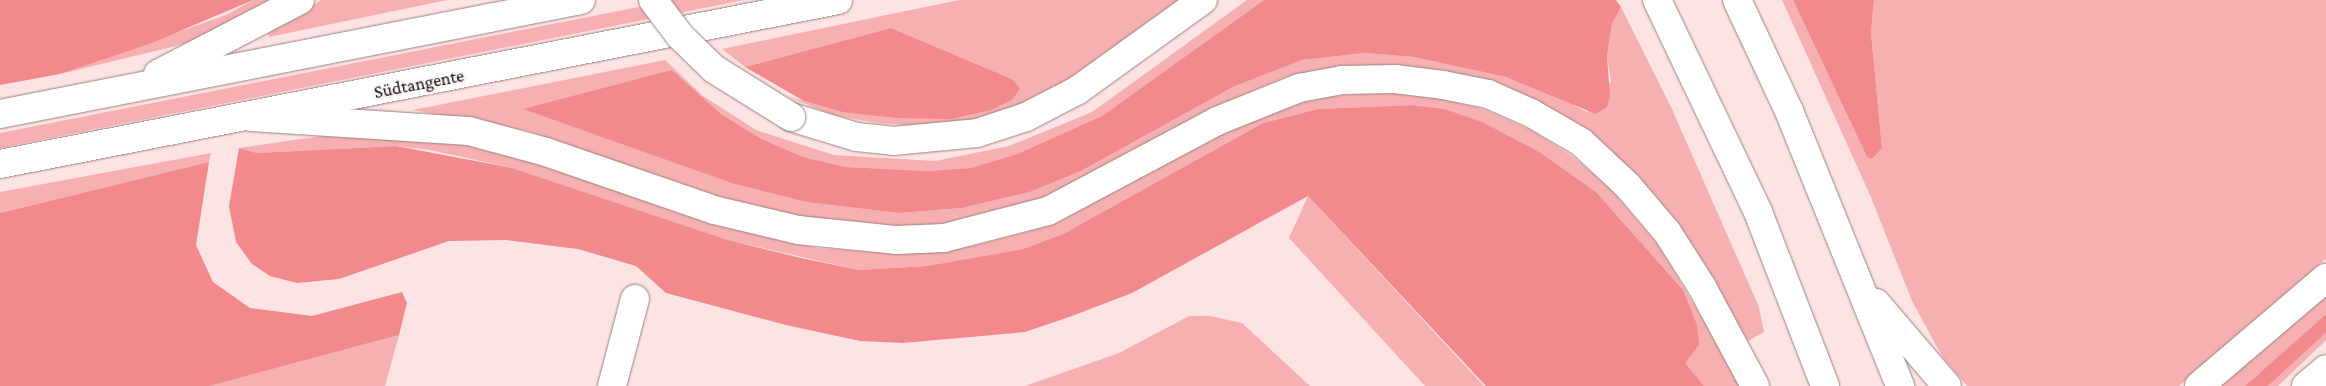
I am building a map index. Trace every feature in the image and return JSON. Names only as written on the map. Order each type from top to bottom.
[{"type":"main road","points":[[125,91],[300,0]]},
{"type":"main road","points":[[0,114],[581,0]]},
{"type":"main road","points":[[653,0],[680,36],[714,69],[791,117],[857,138],[893,141],[933,141],[986,131],[1044,109],[1078,90],[1203,0]]},
{"type":"main road","name":"Südtangente","points":[[0,164],[251,117],[838,0]]},
{"type":"main road","points":[[1657,0],[1758,212],[1825,386]]},
{"type":"main road","points":[[1737,0],[1865,290],[1900,386]]},
{"type":"main road","points":[[251,117],[468,132],[546,152],[714,210],[798,230],[897,240],[944,238],[1048,211],[1217,121],[1299,88],[1342,80],[1395,79],[1443,85],[1488,94],[1531,112],[1580,142],[1628,186],[1692,272],[1755,386]]},
{"type":"main road","points":[[2199,386],[2326,278]]},
{"type":"main road","points":[[1865,290],[1947,386]]},
{"type":"main road","points":[[612,386],[635,299]]},
{"type":"main road","points":[[2306,386],[2326,369]]},
{"type":"shaded area","points":[[0,0],[253,0],[152,43],[60,74],[0,85]]},
{"type":"shaded area","points":[[253,0],[279,0],[188,43],[60,74],[226,15]]},
{"type":"shaded area","points":[[321,0],[447,0],[269,37],[268,33]]},
{"type":"shaded area","points":[[674,0],[744,0],[0,148],[0,133]]},
{"type":"shaded area","points":[[959,0],[1182,0],[1070,86],[975,122],[918,126],[877,123],[832,115],[787,96],[842,112],[1020,88],[1012,79],[891,28],[745,67],[722,49]]},
{"type":"shaded area","points":[[1247,0],[1264,0],[1102,116],[1017,154],[971,168],[927,171],[846,167],[803,157],[760,138],[721,114],[672,70],[538,114],[734,184],[806,202],[899,213],[962,208],[1030,192],[1081,171],[1233,87],[1302,60],[1365,53],[1414,57],[1506,77],[1544,90],[1587,112],[1611,82],[1607,56],[1612,24],[1621,7],[1671,107],[1759,307],[1764,332],[1748,341],[1701,266],[1505,88],[1423,69],[1373,65],[1286,77],[1203,112],[1039,205],[938,230],[834,226],[741,206],[528,131],[413,110],[665,60],[703,96],[756,130],[834,155],[935,161],[1009,146],[1092,112]]},
{"type":"shaded area","points":[[1264,0],[1616,0],[1621,7],[1612,24],[1607,56],[1610,97],[1607,107],[1596,114],[1506,77],[1414,57],[1365,53],[1302,60],[1233,87],[1081,171],[1030,192],[962,208],[899,213],[806,202],[734,184],[523,109],[672,70],[721,114],[760,138],[803,157],[846,167],[927,171],[971,168],[1017,154],[1102,116]]},
{"type":"shaded area","points":[[1782,0],[1793,0],[1867,157],[1872,159],[1882,148],[1871,33],[1874,0],[2326,0],[2326,259],[2179,386],[1967,386],[1943,358],[1912,301],[1870,195]]},
{"type":"shaded area","points":[[1793,0],[1874,0],[1871,33],[1882,148],[1872,159],[1867,157]]},
{"type":"shaded area","points":[[891,28],[1012,79],[1020,88],[1013,99],[991,110],[951,119],[897,118],[842,112],[804,101],[745,67]]},
{"type":"shaded area","points":[[1382,92],[1430,95],[1486,110],[1533,131],[1572,156],[1609,187],[1659,246],[1743,386],[1704,386],[1684,363],[1683,290],[1596,192],[1541,153],[1444,109],[1413,105],[1318,109],[1263,123],[1063,234],[1023,249],[927,266],[859,270],[728,240],[512,168],[430,150],[396,146],[257,153],[239,148],[329,135],[450,140],[528,158],[676,212],[776,239],[817,248],[905,254],[968,247],[1048,226],[1224,132],[1287,106],[1331,96]]},
{"type":"shaded area","points":[[1413,105],[1444,109],[1482,122],[1541,153],[1596,192],[1683,290],[1697,325],[1699,345],[1685,363],[1704,386],[1486,386],[1308,196],[1132,293],[1072,316],[1025,332],[903,343],[860,341],[786,325],[666,293],[636,266],[578,249],[507,240],[449,241],[339,279],[297,283],[270,276],[252,264],[236,242],[229,206],[239,148],[257,153],[396,146],[512,168],[728,240],[801,258],[859,270],[927,266],[1023,249],[1063,234],[1263,123],[1318,109]]},
{"type":"shaded area","points":[[211,153],[209,162],[0,213],[0,192]]},
{"type":"shaded area","points":[[209,162],[196,245],[213,282],[250,308],[312,316],[402,292],[407,303],[399,335],[209,386],[0,386],[0,213]]},
{"type":"shaded area","points":[[1308,196],[1484,386],[1425,386],[1289,238]]},
{"type":"shaded area","points":[[2326,292],[2326,314],[2245,386],[2216,386]]},
{"type":"shaded area","points":[[2326,314],[2326,333],[2268,386],[2245,386]]},
{"type":"shaded area","points":[[1189,316],[1210,316],[1242,323],[1310,386],[1025,386],[1119,353]]},
{"type":"shaded area","points":[[2326,333],[2326,340],[2278,386],[2268,386]]},
{"type":"shaded area","points":[[399,335],[385,386],[209,386]]}]
